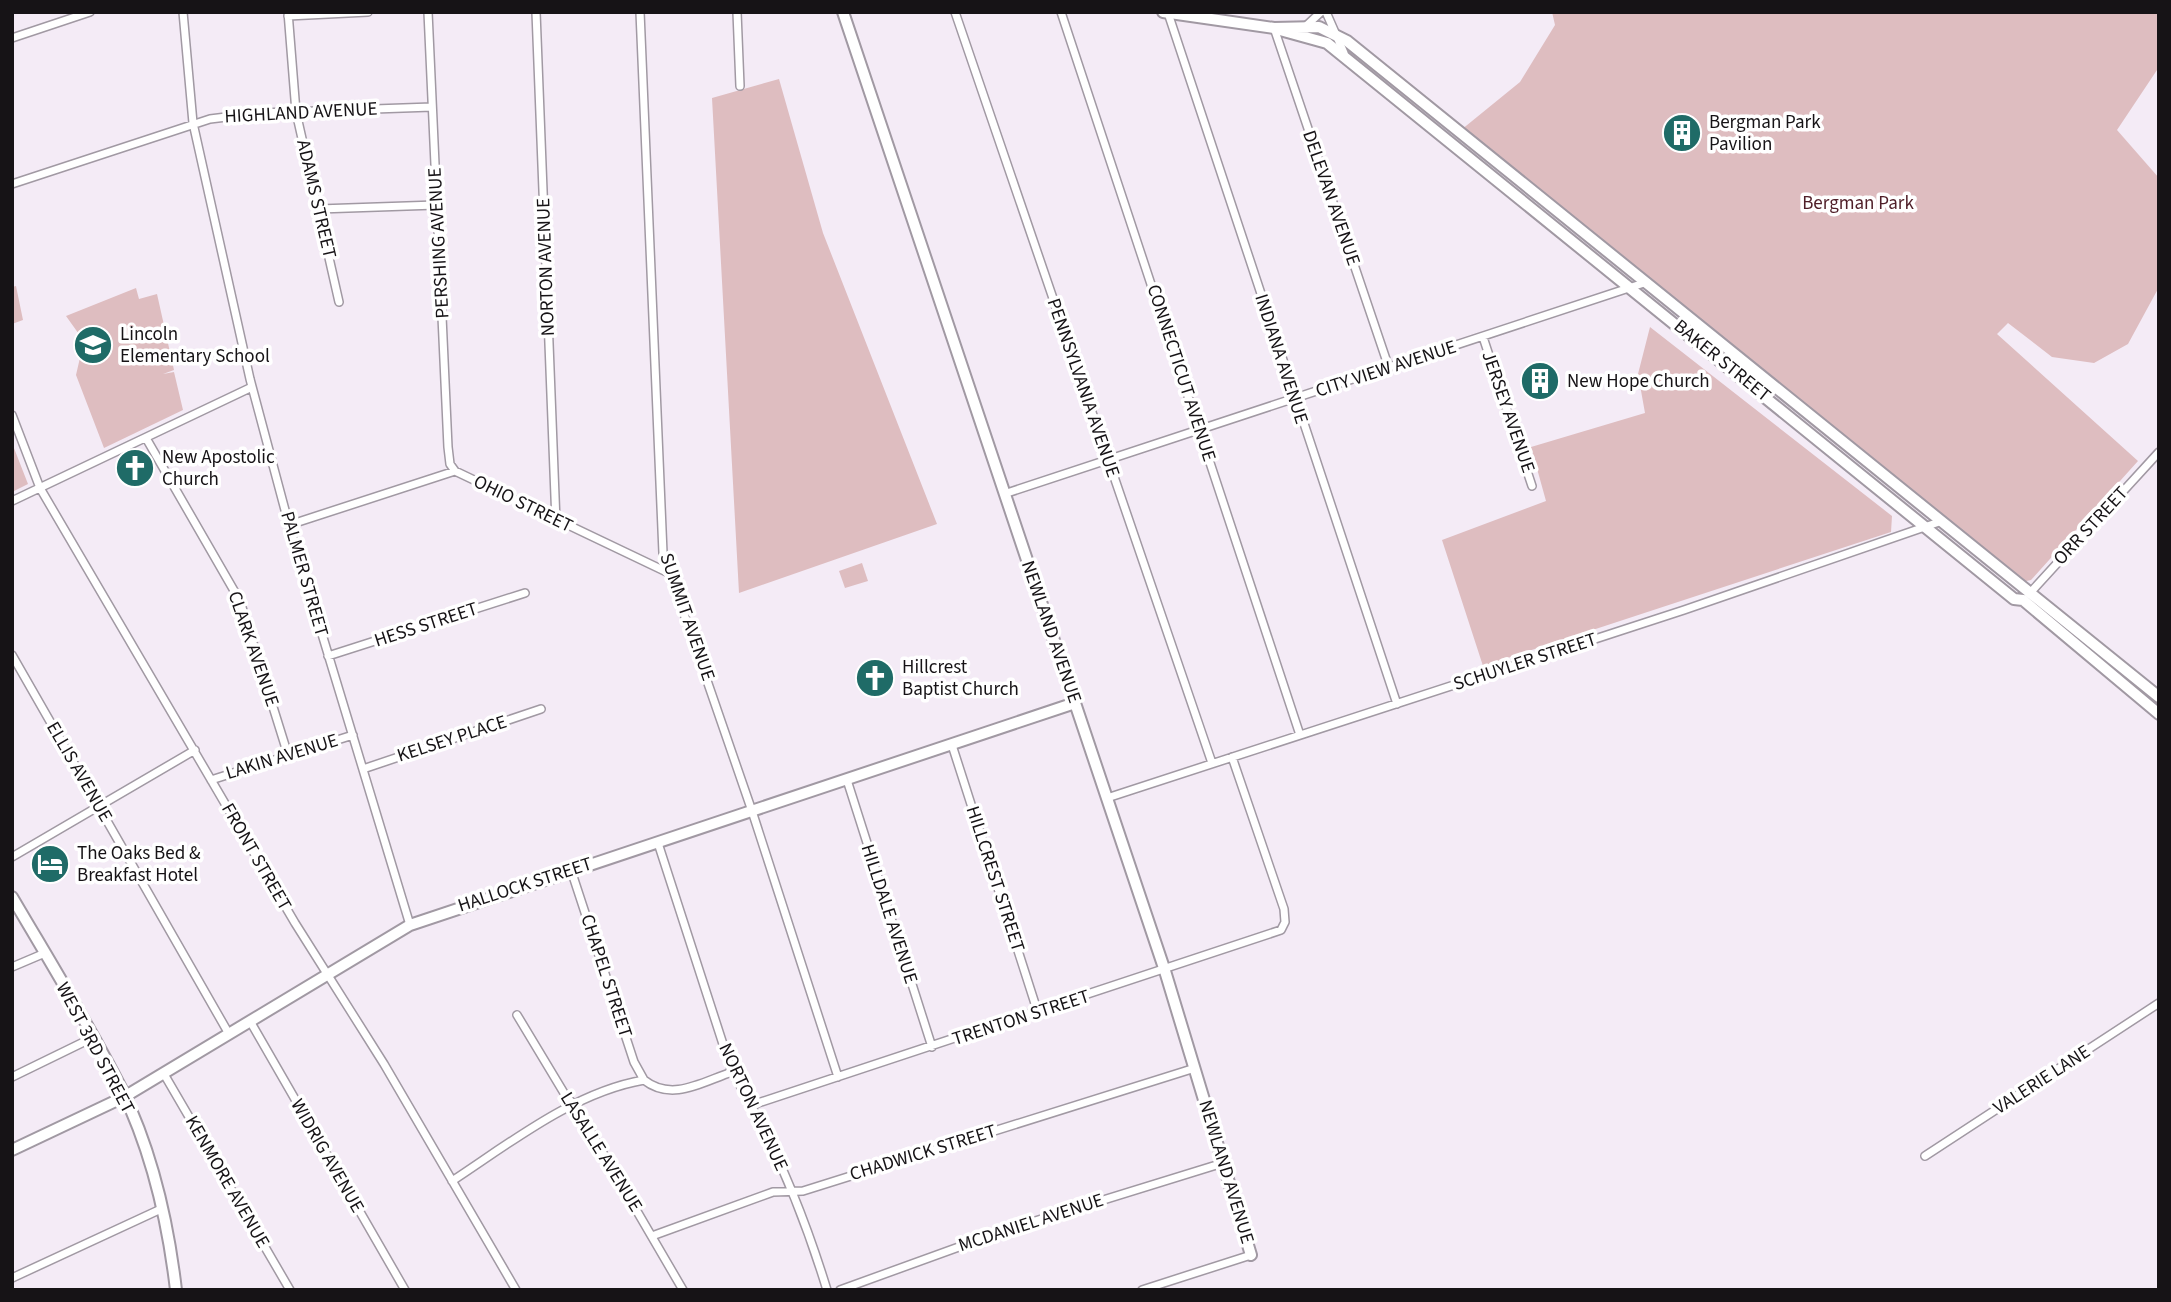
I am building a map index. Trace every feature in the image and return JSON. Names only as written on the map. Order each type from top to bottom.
[{"type":"street","points":[[12,38],[90,12]]},
{"type":"street","name":"PALMER STREET","points":[[183,12],[193,122],[252,387],[289,525],[410,925]]},
{"type":"street","points":[[288,14],[368,12]]},
{"type":"street","name":"PERSHING AVENUE","points":[[428,12],[448,447],[450,464],[455,471]]},
{"type":"street","name":"NORTON AVENUE","points":[[536,12],[556,522]]},
{"type":"street","name":"SUMMIT AVENUE","points":[[640,12],[663,553],[673,575],[752,811],[838,1077]]},
{"type":"street","points":[[737,12],[740,86]]},
{"type":"street","name":"NEWLAND AVENUE","points":[[843,12],[1165,971],[1251,1255]]},
{"type":"street","name":"PENNSYLVANIA AVENUE","points":[[955,12],[1212,763]]},
{"type":"street","name":"CONNECTICUT AVENUE","points":[[1061,12],[1300,735]]},
{"type":"street","points":[[1301,27],[1312,22],[1321,12]]},
{"type":"street","points":[[1326,12],[1342,50],[1353,63]]},
{"type":"street","name":"BAKER STREET","points":[[1165,13],[1274,28],[1320,27],[1335,33],[1941,521],[2159,714]]},
{"type":"street","name":"INDIANA AVENUE","points":[[1165,13],[1397,704]]},
{"type":"street","name":"ADAMS STREET","points":[[288,14],[296,112],[339,302]]},
{"type":"street","name":"BAKER STREET","points":[[1274,28],[1287,34],[1318,38],[1353,63],[2014,599],[2027,596]]},
{"type":"street","name":"DELEVAN AVENUE","points":[[1274,28],[1389,368]]},
{"type":"street","name":"HIGHLAND AVENUE","points":[[12,184],[193,122],[246,114],[432,107]]},
{"type":"street","points":[[319,209],[436,205]]},
{"type":"street","name":"CITY VIEW AVENUE","points":[[1004,494],[1647,282]]},
{"type":"street","name":"JERSEY AVENUE","points":[[1483,337],[1532,486]]},
{"type":"street","points":[[12,502],[252,387]]},
{"type":"street","name":"FRONT STREET","points":[[12,415],[40,488],[516,1290]]},
{"type":"street","name":"CLARK AVENUE","points":[[146,438],[240,601],[288,755]]},
{"type":"street","name":"ORR STREET","points":[[2027,596],[2159,452]]},
{"type":"street","name":"OHIO STREET","points":[[289,525],[455,471],[556,522],[673,575]]},
{"type":"street","name":"SCHUYLER STREET","points":[[1107,798],[1397,704],[1941,521]]},
{"type":"street","name":"HESS STREET","points":[[328,656],[525,593]]},
{"type":"street","name":"BAKER STREET","points":[[2027,596],[2159,698]]},
{"type":"street","name":"ELLIS AVENUE","points":[[12,655],[229,1034]]},
{"type":"street","name":"HALLOCK STREET","points":[[12,1150],[124,1097],[410,925],[1075,703]]},
{"type":"street","name":"KELSEY PLACE","points":[[363,769],[541,709]]},
{"type":"street","name":"LAKIN AVENUE","points":[[211,780],[353,735]]},
{"type":"street","name":"HILLCREST STREET","points":[[952,745],[1038,1013]]},
{"type":"street","points":[[12,857],[195,750]]},
{"type":"street","name":"TRENTON STREET","points":[[752,1105],[1165,971],[1281,930],[1284,909],[1232,757]]},
{"type":"street","name":"HILLDALE AVENUE","points":[[847,780],[932,1047]]},
{"type":"street","name":"NORTON AVENUE","points":[[658,843],[732,1072],[752,1105],[791,1191],[827,1290]]},
{"type":"street","name":"CHAPEL STREET","points":[[571,870],[634,1062],[644,1080]]},
{"type":"street","name":"WEST 3RD STREET","points":[[12,897],[124,1097],[161,1209],[176,1290]]},
{"type":"street","points":[[12,967],[45,953]]},
{"type":"street","name":"VALERIE LANE","points":[[1925,1156],[2159,1003]]},
{"type":"street","name":"LASALLE AVENUE","points":[[517,1015],[567,1098],[575,1105],[683,1290]]},
{"type":"street","name":"WIDRIG AVENUE","points":[[250,1021],[405,1290]]},
{"type":"street","points":[[12,1077],[92,1038]]},
{"type":"street","name":"CHADWICK STREET","points":[[652,1236],[773,1192],[803,1191],[1195,1068]]},
{"type":"street","points":[[452,1181],[575,1105],[622,1084],[644,1080],[666,1092],[732,1072]]},
{"type":"street","name":"KENMORE AVENUE","points":[[164,1074],[290,1290]]},
{"type":"street","name":"MCDANIEL AVENUE","points":[[841,1290],[1003,1231],[1223,1163]]},
{"type":"street","points":[[12,1278],[161,1209]]},
{"type":"street","points":[[1142,1290],[1251,1255]]},
{"type":"green space","name":"Bergman Park","points":[[1552,12],[2159,12],[2159,67],[2117,130],[2159,178],[2159,287],[2128,344],[2094,363],[2052,357],[2008,323],[1997,334],[2138,461],[2031,580],[2022,582],[1461,130],[1520,82],[1555,25]]},
{"type":"green space","points":[[779,79],[823,233],[937,524],[739,593],[712,98]]},
{"type":"green space","points":[[16,286],[23,320],[12,324],[12,287]]},
{"type":"green space","points":[[136,288],[139,299],[157,294],[174,370],[163,374],[174,372],[183,410],[104,448],[76,375],[82,349],[81,337],[66,316]]},
{"type":"green space","points":[[1650,327],[1892,516],[1891,532],[1483,666],[1442,540],[1546,501],[1531,447],[1645,413],[1638,374]]},
{"type":"green space","points":[[12,443],[28,484],[12,492]]},
{"type":"green space","points":[[862,563],[868,581],[845,588],[839,571]]},
{"type":"place","name":"Bergman Park Pavilion","points":[[1682,133]]},
{"type":"place","name":"Lincoln Elementary School","points":[[93,345]]},
{"type":"place","name":"New Hope Church","points":[[1540,381]]},
{"type":"place","name":"New Apostolic Church","points":[[135,468]]},
{"type":"place","name":"Hillcrest Baptist Church","points":[[875,678]]},
{"type":"place","name":"The Oaks Bed & Breakfast Hotel","points":[[50,864]]}]
